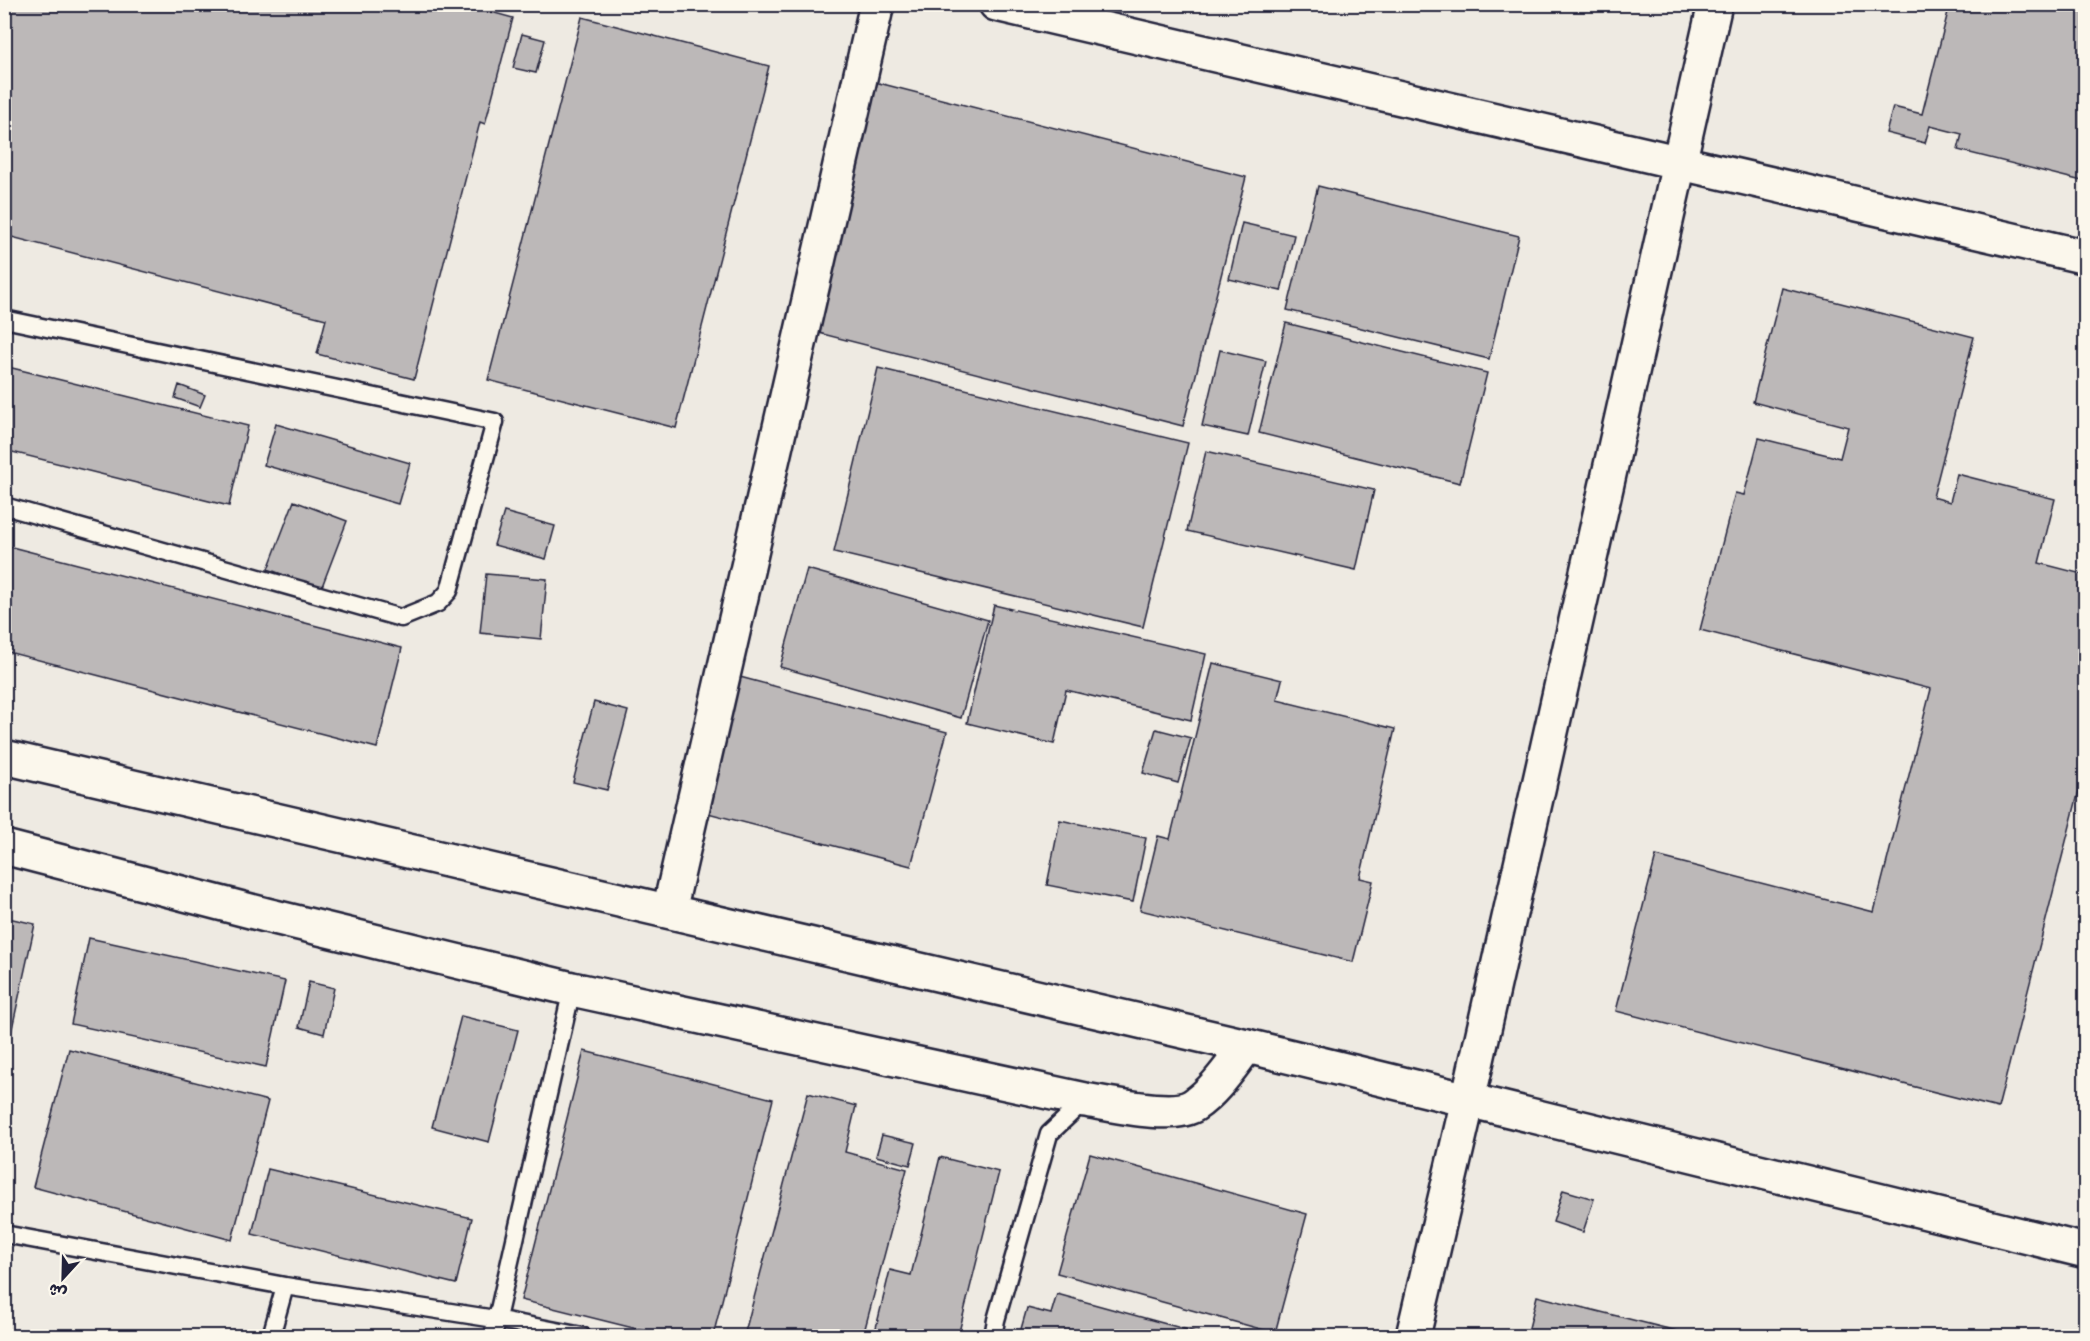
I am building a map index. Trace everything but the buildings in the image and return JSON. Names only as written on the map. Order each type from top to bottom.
[{"type":"street","points":[[669,911],[877,4]]},
{"type":"street","points":[[996,4],[2085,257]]},
{"type":"street","points":[[1413,1336],[1715,4]]},
{"type":"street","points":[[4,757],[1247,1046],[2085,1251]]},
{"type":"street","points":[[4,847],[278,918],[572,989],[1085,1100],[1170,1112],[1192,1107],[1210,1091],[1247,1046]]},
{"type":"lane","points":[[4,319],[495,422],[449,591],[438,603],[400,618],[4,506]]},
{"type":"lane","points":[[493,1336],[495,1319],[572,989]]},
{"type":"lane","points":[[993,1336],[1049,1134],[1085,1100]]},
{"type":"lane","points":[[4,1234],[285,1286],[495,1319],[582,1336]]},
{"type":"lane","points":[[271,1336],[285,1286]]}]
